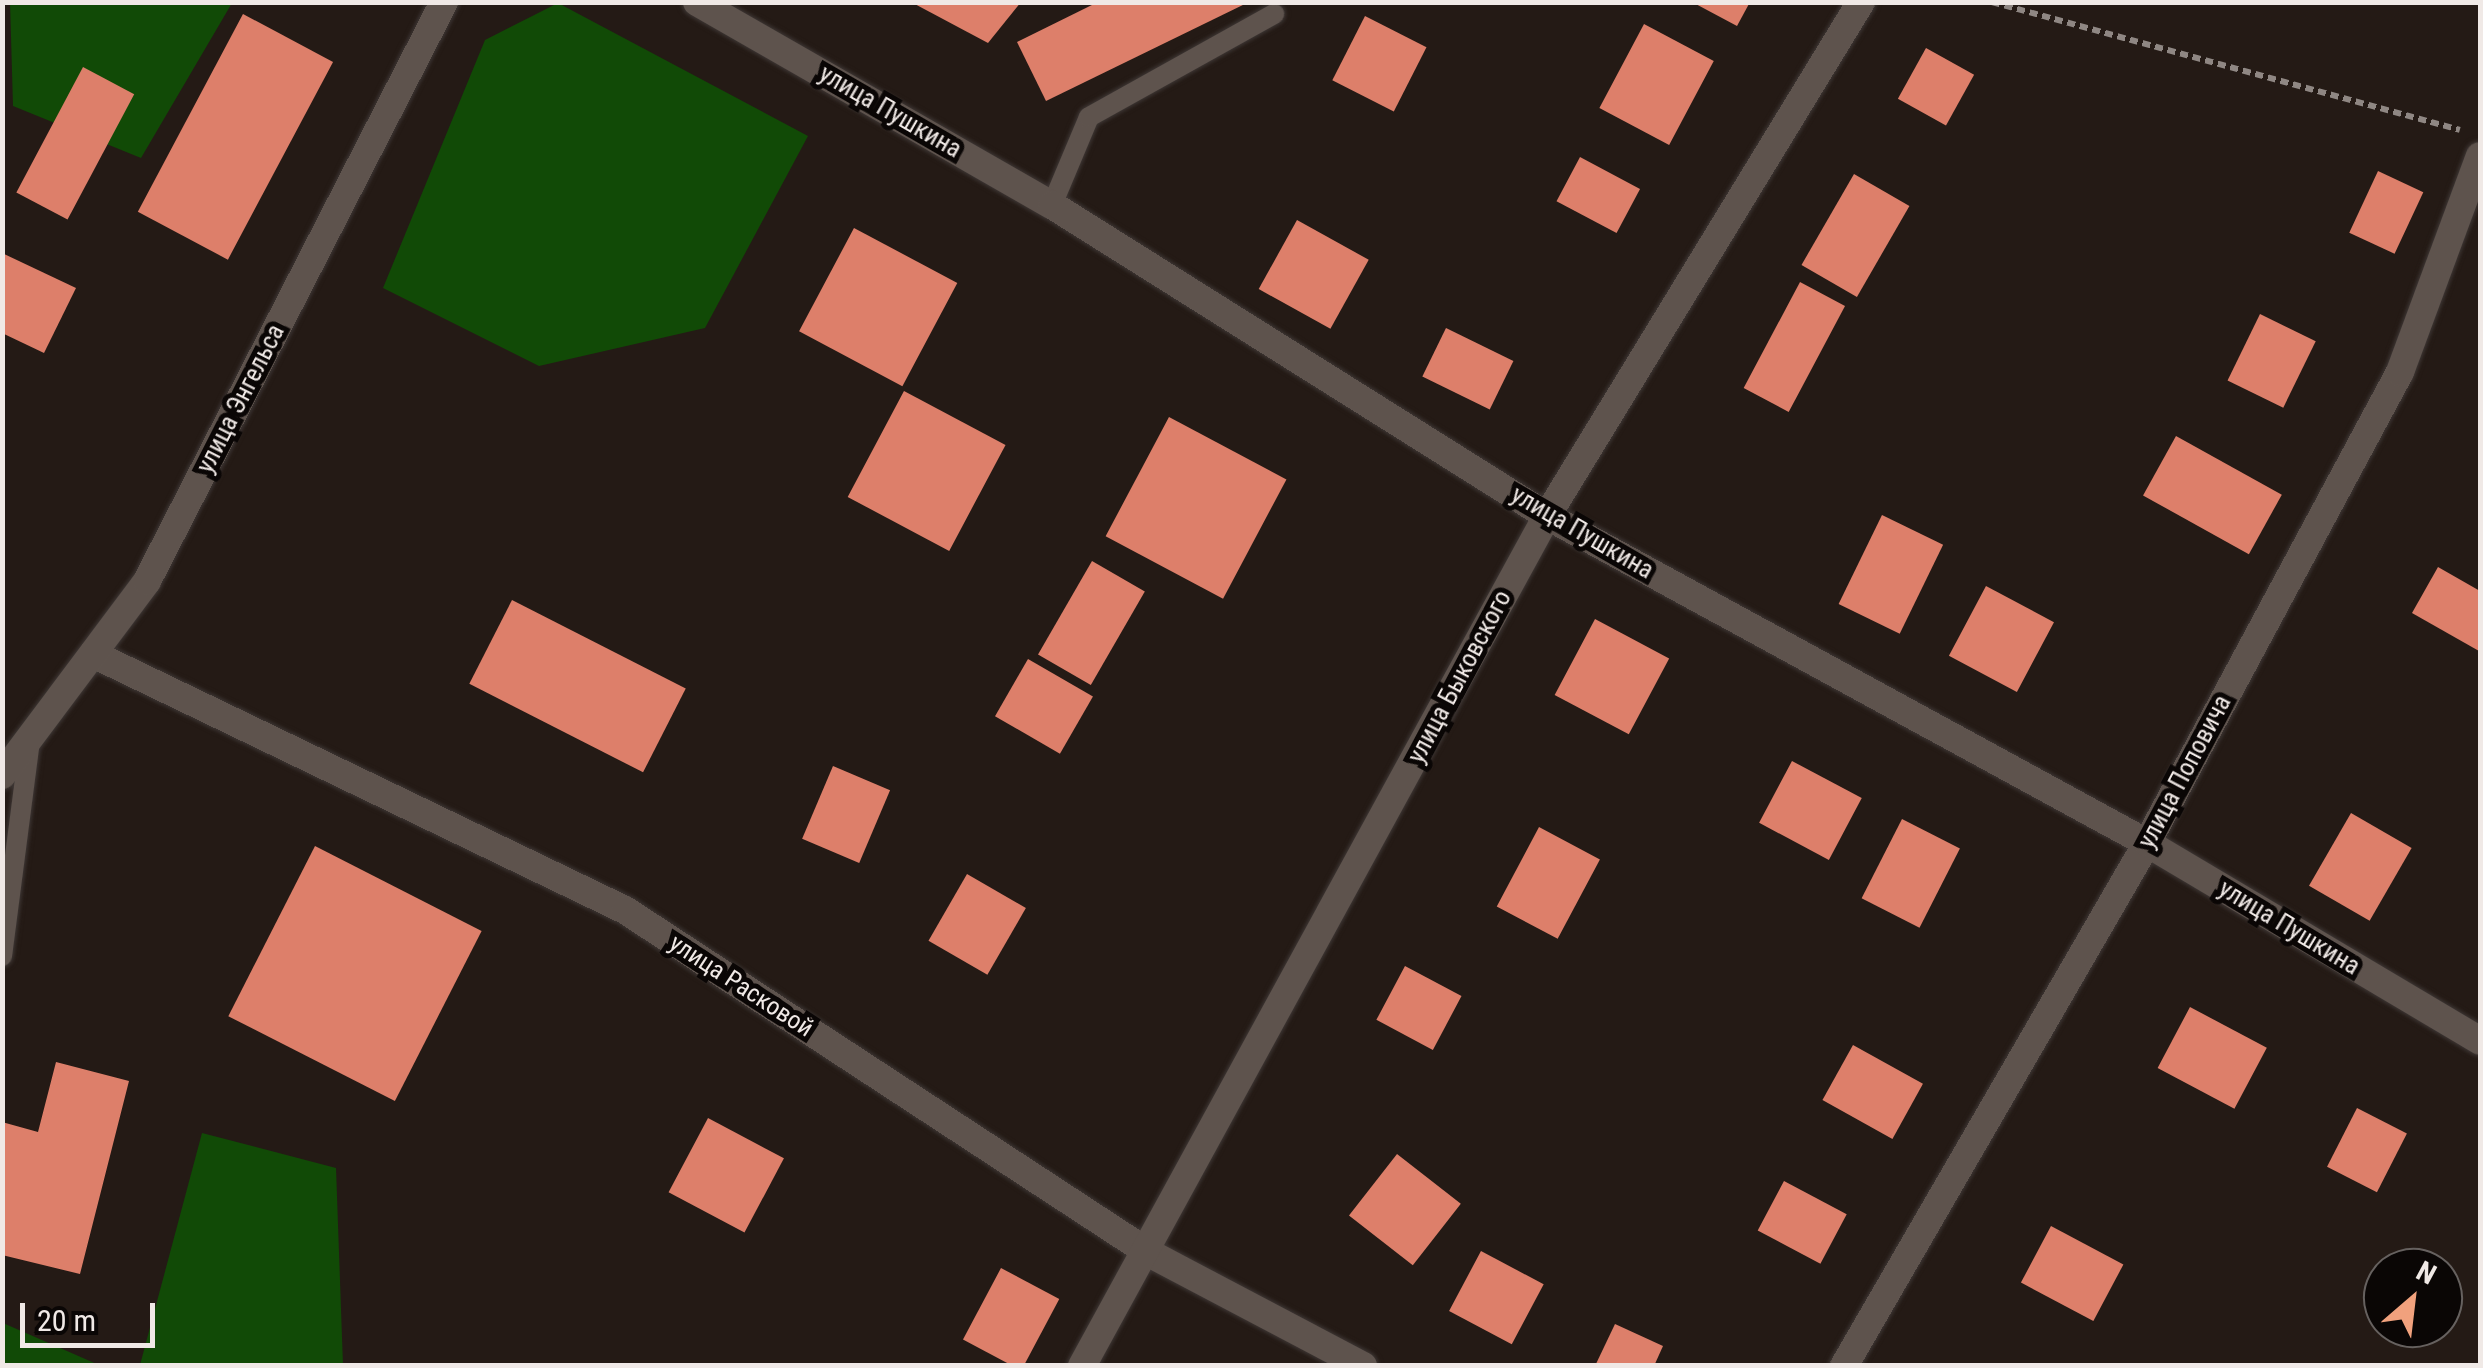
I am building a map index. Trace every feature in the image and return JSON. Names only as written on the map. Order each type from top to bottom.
[{"type":"street","name":"улица Энгельса","points":[[2,774],[147,582],[444,2]]},
{"type":"street","name":"улица Пушкина","points":[[697,2],[1052,204],[1547,516],[2148,843],[2480,1041]]},
{"type":"street","name":"улица Быковского","points":[[1082,1366],[1150,1253],[1547,516],[1861,2]]},
{"type":"street","name":"улица Поповича","points":[[1844,1366],[2148,843],[2400,372],[2480,156]]},
{"type":"street","name":"улица Расковой","points":[[93,654],[625,910],[1150,1253],[1363,1366]]},
{"type":"lane","points":[[1052,204],[1089,118],[1274,14]]},
{"type":"lane","points":[[2,956],[30,739]]},
{"type":"path","points":[[1992,2],[2480,136]]},
{"type":"green space","points":[[10,2],[232,3],[141,158],[13,106]]},
{"type":"green space","points":[[558,3],[808,136],[705,328],[539,366],[383,288],[485,40]]},
{"type":"green space","points":[[202,1133],[336,1168],[343,1365],[140,1365]]},
{"type":"green space","points":[[3,1323],[99,1365],[3,1365]]},
{"type":"building","points":[[911,2],[1021,2],[988,43]]},
{"type":"building","points":[[1098,2],[1249,2],[1046,101],[1017,42]]},
{"type":"building","points":[[1692,2],[1750,2],[1737,26]]},
{"type":"building","points":[[243,14],[333,62],[228,260],[138,212]]},
{"type":"building","points":[[1365,16],[1426,47],[1394,111],[1332,80]]},
{"type":"building","points":[[1644,24],[1714,61],[1669,145],[1599,108]]},
{"type":"building","points":[[1926,48],[1974,75],[1946,125],[1898,99]]},
{"type":"building","points":[[83,67],[134,94],[68,220],[16,192]]},
{"type":"building","points":[[1580,157],[1640,189],[1617,233],[1557,201]]},
{"type":"building","points":[[2378,171],[2423,192],[2395,254],[2349,233]]},
{"type":"building","points":[[1854,174],[1909,206],[1857,297],[1802,265]]},
{"type":"building","points":[[1297,220],[1369,260],[1330,329],[1259,289]]},
{"type":"building","points":[[854,228],[957,283],[902,386],[799,331]]},
{"type":"building","points":[[2,253],[76,288],[44,353],[2,333]]},
{"type":"building","points":[[1800,282],[1845,306],[1789,412],[1744,388]]},
{"type":"building","points":[[2260,314],[2316,341],[2283,408],[2228,381]]},
{"type":"building","points":[[1446,328],[1513,361],[1490,409],[1422,377]]},
{"type":"building","points":[[904,391],[1006,445],[949,551],[848,497]]},
{"type":"building","points":[[1169,417],[1286,479],[1223,599],[1106,536]]},
{"type":"building","points":[[2176,436],[2282,495],[2249,554],[2143,495]]},
{"type":"building","points":[[1882,515],[1943,545],[1900,634],[1839,604]]},
{"type":"building","points":[[1092,561],[1145,592],[1091,685],[1038,655]]},
{"type":"building","points":[[2438,567],[2480,591],[2479,651],[2412,613]]},
{"type":"building","points":[[1986,586],[2054,622],[2017,692],[1949,656]]},
{"type":"building","points":[[512,600],[686,689],[643,772],[469,684]]},
{"type":"building","points":[[1595,619],[1669,658],[1629,734],[1555,695]]},
{"type":"building","points":[[1028,659],[1093,696],[1060,754],[995,716]]},
{"type":"building","points":[[1792,761],[1862,798],[1829,860],[1759,823]]},
{"type":"building","points":[[833,766],[890,790],[859,863],[802,839]]},
{"type":"building","points":[[2351,813],[2412,848],[2370,921],[2309,886]]},
{"type":"building","points":[[1902,819],[1960,849],[1920,928],[1862,898]]},
{"type":"building","points":[[1539,827],[1600,859],[1558,939],[1497,906]]},
{"type":"building","points":[[315,846],[482,931],[395,1101],[228,1016]]},
{"type":"building","points":[[967,874],[1026,908],[987,975],[928,941]]},
{"type":"building","points":[[1405,966],[1462,996],[1433,1050],[1376,1020]]},
{"type":"building","points":[[2190,1007],[2267,1048],[2234,1109],[2158,1068]]},
{"type":"building","points":[[1853,1045],[1923,1084],[1892,1139],[1822,1100]]},
{"type":"building","points":[[56,1062],[129,1081],[80,1274],[2,1255],[2,1122],[38,1132]]},
{"type":"building","points":[[2357,1108],[2407,1133],[2377,1192],[2327,1167]]},
{"type":"building","points":[[708,1118],[784,1158],[744,1233],[669,1192]]},
{"type":"building","points":[[1397,1154],[1461,1204],[1413,1265],[1349,1215]]},
{"type":"building","points":[[1784,1181],[1847,1214],[1820,1264],[1758,1230]]},
{"type":"building","points":[[2051,1226],[2123,1264],[2093,1321],[2021,1283]]},
{"type":"building","points":[[1481,1251],[1544,1284],[1512,1344],[1449,1311]]},
{"type":"building","points":[[1001,1268],[1059,1299],[1024,1366],[1013,1366],[963,1340]]},
{"type":"building","points":[[1615,1324],[1663,1346],[1654,1366],[1595,1366]]}]
